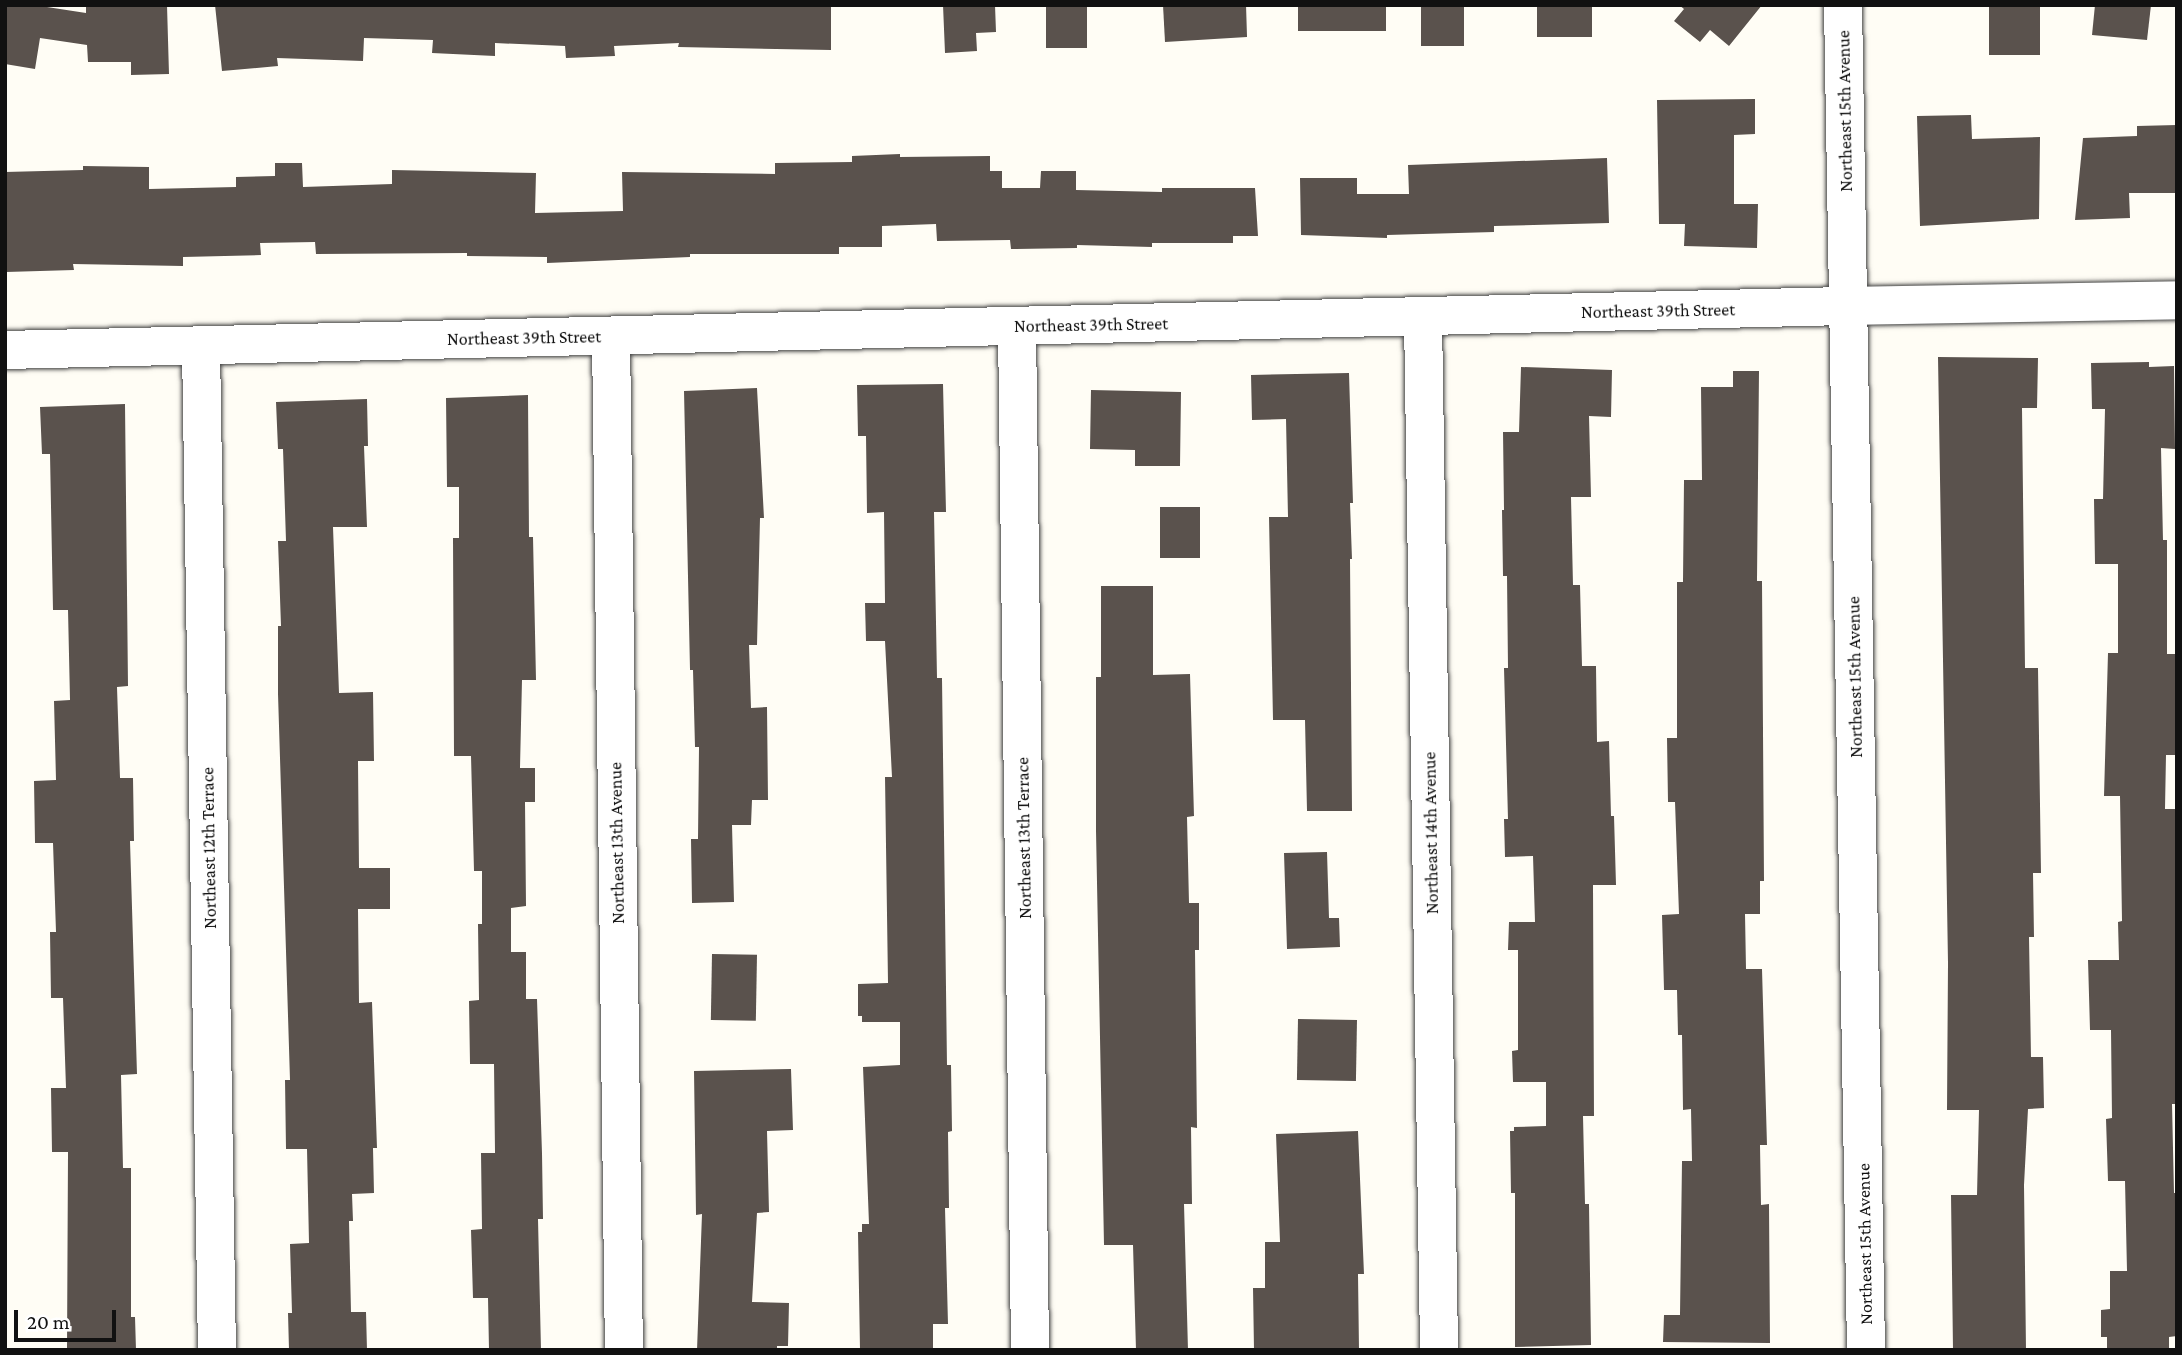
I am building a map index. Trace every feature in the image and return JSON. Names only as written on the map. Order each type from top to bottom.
[{"type":"street","name":"Northeast 15th Avenue","points":[[1843,5],[1866,1350]]},
{"type":"street","name":"Northeast 39th Street","points":[[5,350],[2177,300]]},
{"type":"street","name":"Northeast 14th Avenue","points":[[1423,317],[1439,1350]]},
{"type":"street","name":"Northeast 13th Terrace","points":[[1017,327],[1030,1350]]},
{"type":"street","name":"Northeast 13th Avenue","points":[[611,336],[624,1350]]},
{"type":"street","name":"Northeast 12th Terrace","points":[[201,346],[216,1350]]},
{"type":"building","points":[[5,5],[34,5],[86,13],[86,5],[167,5],[169,74],[131,75],[131,62],[88,62],[87,45],[40,38],[35,69],[5,64]]},
{"type":"building","points":[[215,5],[831,5],[831,50],[678,47],[679,43],[614,46],[615,56],[566,58],[565,46],[495,43],[495,56],[432,53],[433,40],[364,38],[363,61],[277,58],[278,66],[222,71]]},
{"type":"building","points":[[943,5],[995,5],[996,32],[976,33],[977,51],[945,53]]},
{"type":"building","points":[[1046,5],[1087,5],[1087,48],[1046,48]]},
{"type":"building","points":[[1163,5],[1246,5],[1247,37],[1165,42]]},
{"type":"building","points":[[1298,5],[1386,5],[1386,31],[1298,31]]},
{"type":"building","points":[[1421,5],[1464,5],[1464,46],[1421,46]]},
{"type":"building","points":[[1537,5],[1592,5],[1592,37],[1537,37]]},
{"type":"building","points":[[1679,5],[1762,5],[1729,46],[1710,30],[1700,42],[1674,21],[1684,9]]},
{"type":"building","points":[[1989,5],[2040,5],[2040,55],[1989,55]]},
{"type":"building","points":[[2095,5],[2151,5],[2147,40],[2092,35]]},
{"type":"building","points":[[1755,99],[1755,134],[1734,135],[1734,204],[1758,204],[1757,248],[1684,246],[1685,224],[1659,224],[1657,100]]},
{"type":"building","points":[[1971,115],[1972,139],[2040,137],[2039,219],[1920,226],[1917,116]]},
{"type":"building","points":[[2177,125],[2177,193],[2129,193],[2130,218],[2075,220],[2083,138],[2137,136],[2137,126]]},
{"type":"building","points":[[900,154],[900,157],[990,156],[990,171],[1002,171],[1002,188],[1040,188],[1041,171],[1076,171],[1076,190],[1162,192],[1162,188],[1255,188],[1258,236],[1233,236],[1233,243],[1152,243],[1152,247],[1077,245],[1077,248],[1011,249],[1010,240],[937,241],[936,224],[882,226],[882,247],[839,247],[839,254],[690,254],[690,257],[547,263],[547,257],[467,256],[467,253],[316,254],[315,242],[260,243],[261,255],[183,257],[183,266],[73,264],[74,270],[6,272],[5,172],[83,170],[83,166],[149,167],[149,189],[236,187],[236,177],[275,176],[275,163],[302,163],[303,187],[392,184],[392,170],[536,173],[535,213],[623,211],[622,172],[775,174],[775,163],[852,162],[852,156]]},
{"type":"building","points":[[1607,158],[1609,223],[1494,226],[1494,232],[1387,235],[1387,238],[1301,235],[1300,178],[1357,178],[1357,194],[1409,194],[1408,165]]},
{"type":"building","points":[[1938,357],[2038,358],[2037,408],[2022,408],[2025,668],[2038,668],[2041,873],[2033,873],[2034,937],[2029,937],[2031,1057],[2043,1057],[2044,1108],[2028,1109],[2024,1185],[2026,1350],[1953,1350],[1951,1195],[1977,1195],[1979,1110],[1947,1110],[1948,963]]},
{"type":"building","points":[[2149,362],[2149,367],[2174,366],[2175,449],[2161,448],[2163,540],[2167,540],[2167,654],[2177,654],[2177,755],[2166,755],[2165,809],[2177,809],[2177,1104],[2172,1104],[2174,1193],[2177,1193],[2177,1336],[2169,1337],[2169,1350],[2107,1350],[2107,1337],[2101,1337],[2101,1310],[2110,1309],[2110,1271],[2127,1271],[2125,1181],[2108,1181],[2106,1119],[2112,1118],[2111,1030],[2090,1030],[2088,960],[2119,960],[2118,922],[2122,921],[2120,796],[2104,796],[2108,653],[2118,653],[2118,564],[2095,564],[2094,499],[2103,499],[2105,409],[2092,409],[2091,363]]},
{"type":"building","points":[[1521,367],[1612,370],[1611,417],[1589,416],[1591,497],[1571,497],[1573,585],[1580,585],[1582,666],[1596,666],[1597,742],[1609,741],[1616,885],[1593,885],[1594,1116],[1583,1116],[1585,1204],[1589,1204],[1591,1345],[1515,1347],[1515,1193],[1511,1193],[1510,1131],[1514,1131],[1514,1127],[1546,1126],[1546,1082],[1513,1082],[1512,1051],[1518,1050],[1518,950],[1508,950],[1509,922],[1535,922],[1533,856],[1505,857],[1504,819],[1508,819],[1504,668],[1508,668],[1507,576],[1503,576],[1503,432],[1519,432]]},
{"type":"building","points":[[1733,371],[1759,371],[1757,581],[1762,581],[1764,881],[1760,881],[1760,914],[1745,914],[1746,969],[1762,969],[1767,1145],[1760,1145],[1761,1205],[1769,1204],[1770,1343],[1663,1342],[1664,1315],[1680,1315],[1682,1161],[1692,1161],[1691,1109],[1683,1110],[1682,1035],[1678,1035],[1677,990],[1664,990],[1662,915],[1679,914],[1675,802],[1668,802],[1667,738],[1677,738],[1677,582],[1683,582],[1684,480],[1702,480],[1701,387],[1733,387]]},
{"type":"building","points":[[1349,373],[1353,503],[1350,503],[1352,811],[1307,811],[1305,720],[1273,720],[1269,517],[1288,517],[1286,419],[1252,420],[1251,375]]},
{"type":"building","points":[[943,384],[946,512],[934,512],[937,678],[942,678],[947,1065],[951,1065],[949,1208],[945,1208],[948,1324],[933,1324],[933,1350],[860,1350],[858,1232],[862,1232],[862,1224],[869,1224],[863,1067],[900,1065],[900,1022],[862,1022],[862,1016],[858,1016],[858,984],[888,983],[885,777],[892,777],[885,641],[866,641],[865,603],[885,603],[884,512],[867,513],[866,436],[858,436],[857,385]]},
{"type":"building","points":[[757,388],[764,518],[760,518],[757,645],[749,645],[751,708],[767,707],[768,800],[752,800],[751,825],[732,825],[734,902],[692,903],[691,839],[698,839],[699,747],[695,747],[693,670],[690,670],[684,391]]},
{"type":"building","points":[[1091,390],[1181,392],[1180,466],[1135,466],[1135,450],[1090,449]]},
{"type":"building","points":[[528,395],[529,537],[533,537],[536,680],[522,680],[520,768],[535,768],[535,802],[525,802],[526,906],[511,908],[511,952],[526,952],[526,999],[537,999],[543,1219],[538,1219],[541,1350],[489,1350],[488,1298],[473,1298],[471,1230],[482,1229],[481,1153],[495,1153],[494,1064],[470,1064],[469,1001],[479,1000],[478,924],[482,924],[482,871],[474,871],[471,756],[454,756],[453,538],[459,538],[459,487],[447,487],[446,398]]},
{"type":"building","points":[[367,399],[368,446],[364,446],[367,527],[333,527],[339,693],[373,692],[374,761],[358,761],[359,868],[390,868],[390,909],[358,909],[359,1003],[372,1002],[377,1148],[373,1148],[374,1193],[352,1194],[353,1221],[349,1221],[351,1312],[366,1312],[367,1350],[289,1350],[288,1313],[292,1313],[290,1244],[309,1243],[307,1149],[286,1149],[285,1080],[290,1080],[278,694],[278,626],[281,626],[278,541],[286,541],[283,449],[278,449],[276,402]]},
{"type":"building","points":[[125,404],[128,686],[117,687],[120,778],[133,778],[134,841],[130,841],[137,1074],[121,1075],[123,1168],[131,1168],[131,1317],[135,1317],[136,1350],[67,1350],[68,1152],[52,1152],[51,1088],[66,1088],[63,998],[51,998],[50,932],[56,932],[53,843],[35,843],[34,781],[56,780],[54,701],[70,700],[68,610],[53,610],[50,454],[42,454],[40,407]]},
{"type":"building","points":[[1160,507],[1200,507],[1200,558],[1160,558]]},
{"type":"building","points":[[1101,586],[1153,586],[1153,675],[1190,674],[1194,816],[1187,817],[1189,903],[1199,903],[1199,950],[1195,950],[1197,1128],[1191,1127],[1192,1204],[1184,1204],[1188,1350],[1136,1350],[1133,1245],[1104,1245],[1096,831],[1096,677],[1101,677]]},
{"type":"building","points":[[1327,852],[1329,918],[1339,918],[1340,947],[1287,949],[1284,853]]},
{"type":"building","points":[[712,954],[757,955],[756,1021],[711,1020]]},
{"type":"building","points":[[1298,1019],[1357,1020],[1356,1081],[1297,1080]]},
{"type":"building","points":[[791,1069],[793,1130],[767,1131],[769,1212],[757,1213],[752,1302],[789,1303],[788,1346],[777,1346],[777,1350],[697,1350],[702,1214],[696,1215],[694,1071]]},
{"type":"building","points":[[1358,1131],[1364,1274],[1358,1274],[1359,1350],[1254,1350],[1253,1288],[1265,1288],[1265,1242],[1280,1242],[1276,1134]]}]
